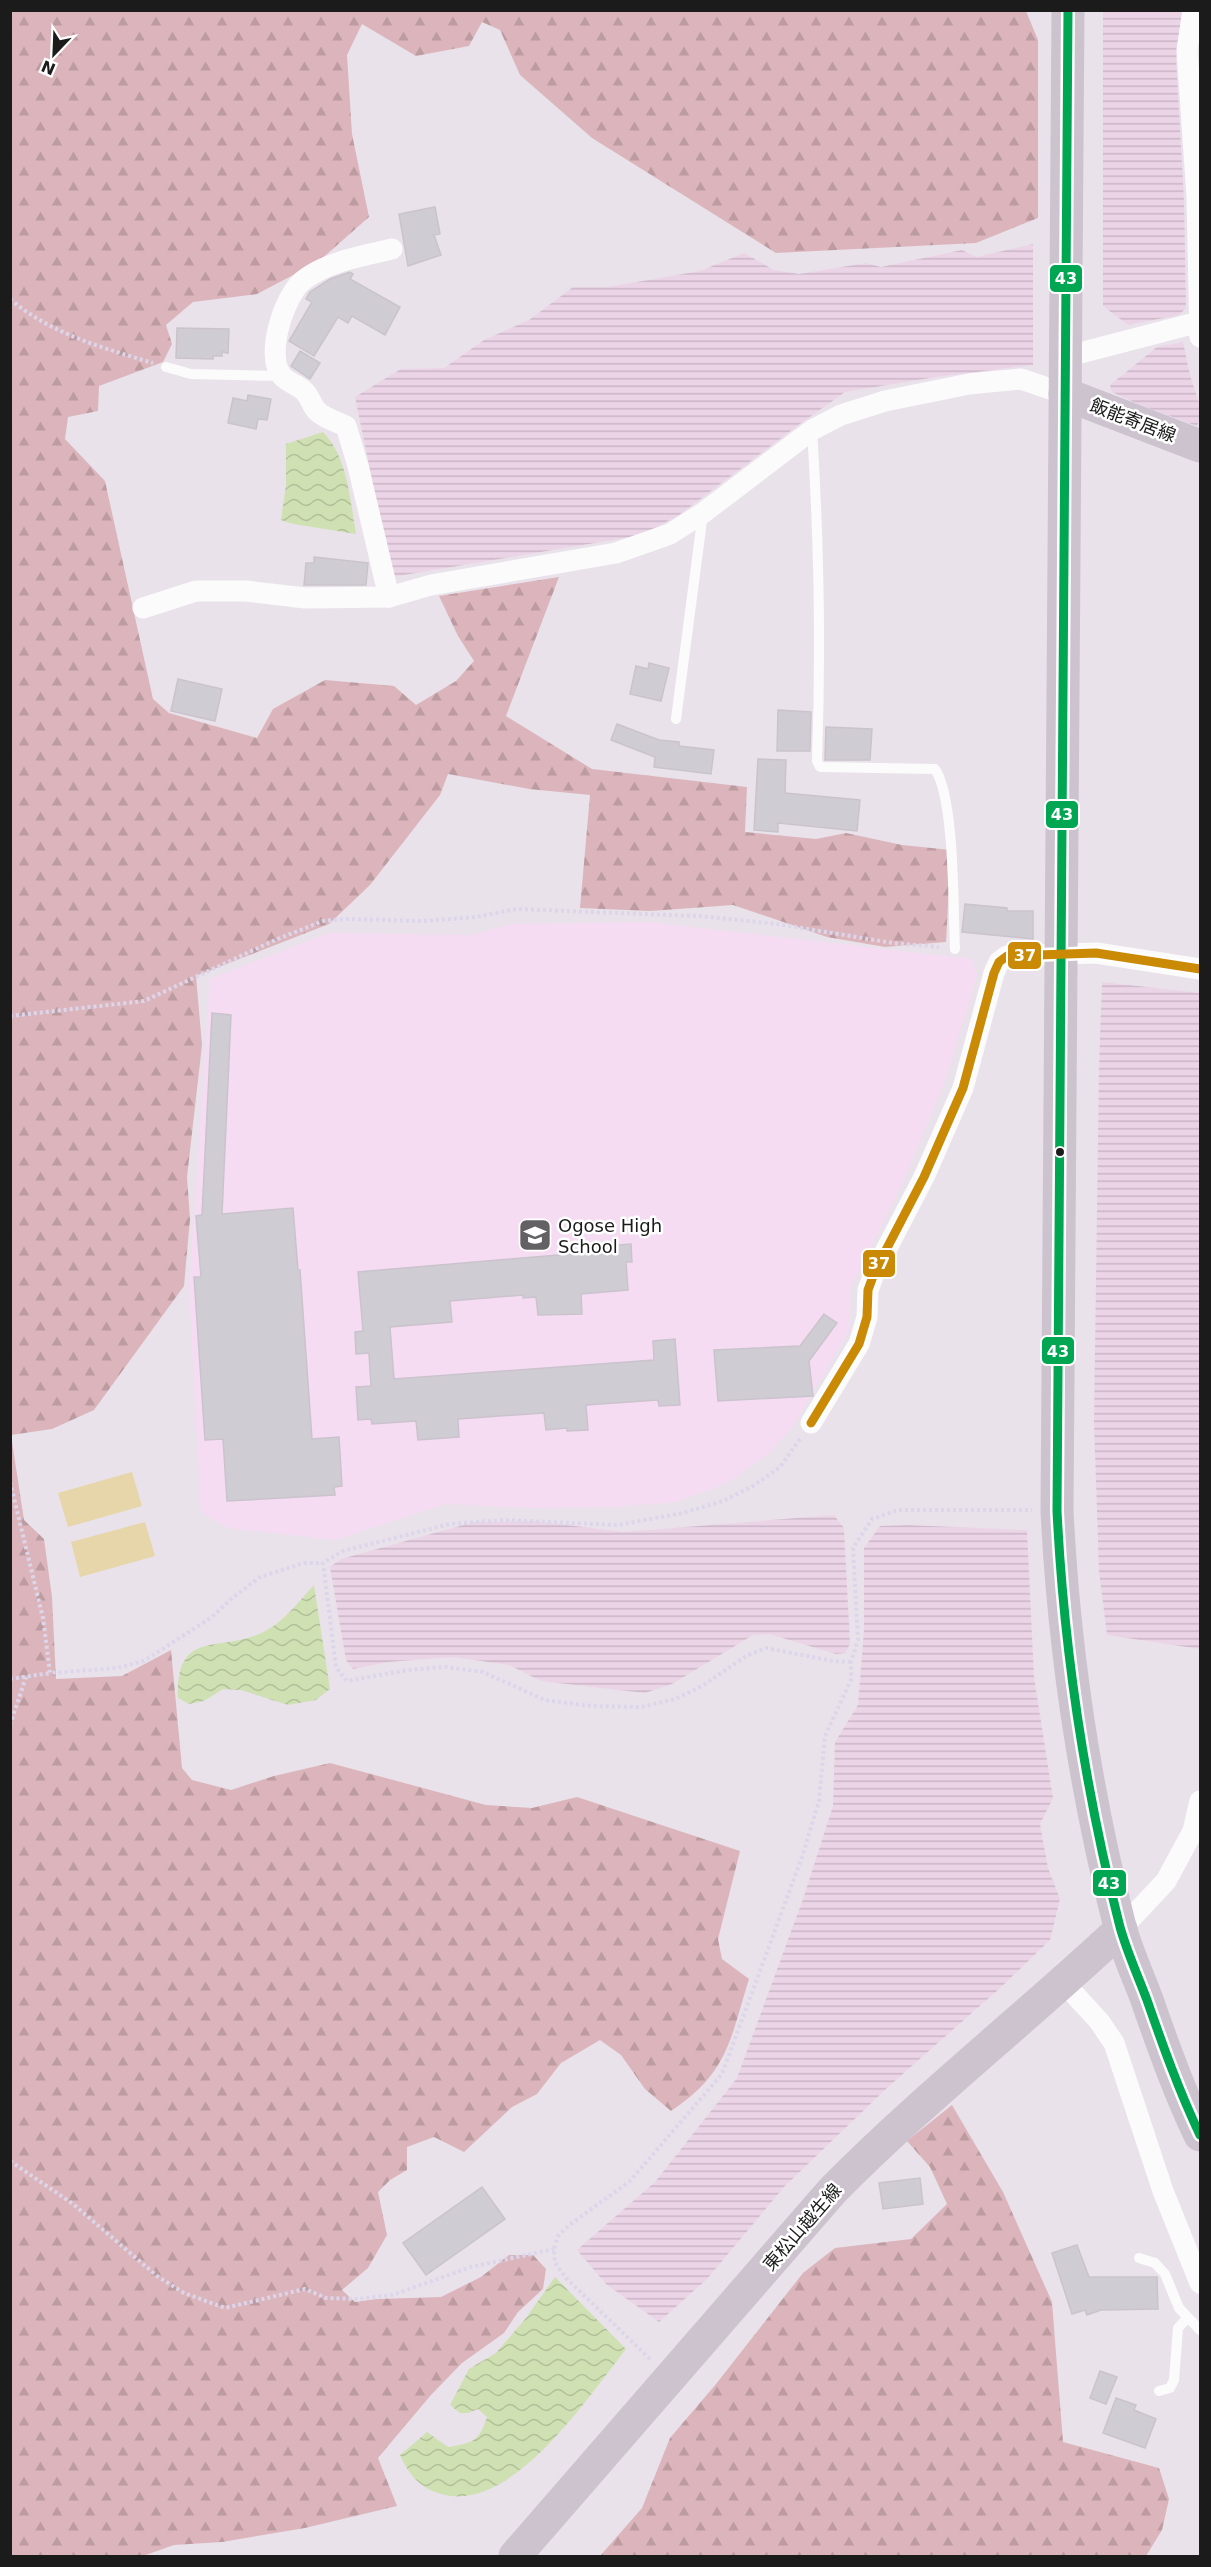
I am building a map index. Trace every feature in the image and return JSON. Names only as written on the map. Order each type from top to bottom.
[{"type":"main road","name":"飯能寄居線","points":[[1068,10],[1057,1511],[1060,1577],[1074,1704],[1121,1929],[1167,2057],[1200,2135]]},
{"type":"main road","name":"飯能寄居線","points":[[1065,394],[1200,446]]},
{"type":"main road","name":"東松山越生線","points":[[515,2556],[833,2190],[881,2142],[1064,1983],[1121,1929]]},
{"type":"street","points":[[1065,357],[1200,330],[1197,197],[1187,50],[1193,10]]},
{"type":"street","points":[[389,597],[358,466],[346,426],[316,411],[306,392],[282,376],[278,368],[275,344],[282,315],[292,294],[303,280],[346,259],[392,249]]},
{"type":"street","points":[[143,608],[196,591],[246,591],[305,598],[389,597],[431,585],[616,554],[669,534],[703,513],[812,430],[841,415],[885,401],[969,384],[1021,379],[1065,394]]},
{"type":"street","points":[[811,1423],[859,1344],[867,1317],[868,1290],[875,1271],[924,1178],[963,1088],[999,962],[1006,956],[1096,953],[1200,969]]},
{"type":"street","points":[[1121,1929],[1166,1881],[1197,1835],[1200,1801]]},
{"type":"street","points":[[1064,1983],[1099,2021],[1114,2043],[1167,2201],[1200,2283]]},
{"type":"lane","points":[[166,367],[190,374],[282,376]]},
{"type":"lane","points":[[812,430],[817,517],[819,702],[817,761],[820,767],[935,769],[941,778],[946,797],[955,949]]},
{"type":"lane","points":[[676,719],[703,513]]},
{"type":"lane","points":[[1139,2258],[1155,2263],[1164,2274],[1179,2308],[1200,2330]]},
{"type":"lane","points":[[1159,2391],[1170,2388],[1174,2380],[1178,2328],[1187,2318]]},
{"type":"path","points":[[10,299],[73,338],[166,367]]},
{"type":"path","points":[[10,1016],[144,1001],[273,941],[323,921],[345,919],[423,921],[476,917],[516,909],[699,916],[777,924],[893,943],[955,949]]},
{"type":"path","points":[[10,1679],[50,1673],[117,1668],[144,1661],[212,1617],[231,1599],[260,1578],[304,1563],[323,1563],[343,1551],[450,1524],[503,1520],[618,1525],[683,1513],[723,1501],[753,1486],[780,1467],[811,1423]]},
{"type":"path","points":[[10,1482],[43,1618],[50,1673]]},
{"type":"path","points":[[670,2379],[566,2278],[555,2263],[554,2249],[558,2236],[568,2226],[630,2181],[722,2074],[802,1857],[819,1801],[825,1736],[851,1680],[851,1662],[858,1640],[853,1548],[872,1519],[898,1510],[1057,1511]]},
{"type":"path","points":[[323,1563],[336,1667],[347,1681],[408,1670],[446,1667],[483,1672],[545,1700],[591,1706],[641,1707],[675,1699],[702,1686],[746,1656],[766,1648],[833,1661],[851,1662]]},
{"type":"path","points":[[10,1725],[26,1677]]},
{"type":"path","points":[[10,2161],[73,2204],[157,2276],[184,2293],[225,2308],[304,2289],[326,2298],[358,2299],[392,2295],[471,2267],[554,2249]]},
{"type":"shaded area","points":[[1103,11],[1182,11],[1176,59],[1184,200],[1186,308],[1179,315],[1128,325],[1103,306]]},
{"type":"shaded area","points":[[1033,244],[1033,365],[936,377],[845,392],[679,515],[642,535],[392,577],[355,397],[401,369],[444,368],[484,340],[529,320],[573,287],[608,287],[700,271],[744,253],[774,270],[799,274],[866,263],[881,267],[962,250],[976,257]]},
{"type":"shaded area","points":[[1183,342],[1200,406],[1197,426],[1112,392],[1110,385],[1157,347]]},
{"type":"shaded area","name":"Ogose High School","points":[[649,922],[972,959],[977,975],[945,1081],[903,1182],[850,1288],[850,1329],[793,1426],[770,1452],[729,1482],[677,1502],[614,1507],[531,1508],[446,1504],[335,1540],[228,1528],[201,1512],[189,1290],[210,979],[329,933],[472,935],[511,924]]},
{"type":"shaded area","points":[[1102,982],[1200,993],[1200,1649],[1107,1635],[1099,1571],[1094,1422]]},
{"type":"shaded area","points":[[132,1472],[142,1506],[68,1527],[58,1493]]},
{"type":"shaded area","points":[[834,1515],[844,1528],[850,1644],[845,1653],[836,1654],[769,1634],[753,1635],[672,1684],[645,1693],[541,1681],[509,1665],[453,1657],[388,1662],[353,1669],[346,1660],[330,1567],[341,1559],[474,1522],[534,1521],[624,1532]]},
{"type":"shaded area","points":[[145,1522],[155,1556],[80,1577],[71,1542]]},
{"type":"shaded area","points":[[880,1526],[1027,1530],[1034,1677],[1053,1798],[1040,1824],[1048,1868],[1060,1899],[1050,1940],[999,1989],[888,2087],[784,2187],[707,2279],[659,2322],[606,2284],[577,2250],[655,2182],[737,2078],[803,1899],[833,1806],[835,1742],[858,1705],[864,1630],[864,1548]]},
{"type":"green space","points":[[11,11],[1026,11],[1038,40],[1038,218],[976,243],[776,253],[592,138],[520,75],[500,30],[482,22],[469,46],[416,56],[362,24],[347,55],[352,134],[369,217],[318,262],[257,294],[193,302],[166,325],[172,344],[163,362],[99,386],[98,411],[68,417],[65,439],[105,481],[153,699],[169,713],[257,738],[273,709],[325,680],[394,686],[416,705],[456,681],[474,661],[458,636],[439,596],[559,577],[506,716],[592,769],[747,787],[745,832],[816,839],[846,833],[902,845],[951,850],[946,942],[885,947],[827,937],[733,905],[650,911],[580,908],[590,795],[529,789],[448,774],[440,795],[370,885],[329,924],[196,976],[202,1045],[187,1177],[190,1219],[184,1286],[94,1410],[52,1429],[11,1435]]},
{"type":"green space","points":[[11,1435],[24,1520],[44,1539],[52,1597],[56,1679],[122,1676],[171,1650],[182,1768],[192,1780],[231,1790],[274,1776],[330,1763],[486,1805],[532,1808],[577,1797],[740,1851],[718,1939],[722,1959],[749,1979],[731,2038],[716,2069],[705,2083],[671,2111],[645,2089],[621,2055],[600,2040],[561,2063],[537,2094],[512,2107],[464,2152],[434,2137],[407,2147],[407,2170],[390,2180],[378,2192],[387,2235],[368,2268],[342,2290],[355,2302],[441,2297],[481,2277],[509,2255],[533,2255],[546,2269],[543,2289],[518,2312],[504,2333],[462,2363],[431,2395],[378,2458],[397,2506],[305,2528],[222,2542],[174,2545],[143,2556],[11,2556]]},
{"type":"green space","points":[[952,2105],[1003,2192],[1052,2302],[1063,2442],[1159,2468],[1169,2499],[1162,2530],[1146,2556],[600,2556],[642,2508],[670,2438],[716,2384],[803,2273],[835,2248],[911,2239],[947,2204],[930,2167],[907,2141]]},
{"type":"water","points":[[323,432],[331,442],[343,466],[350,493],[356,534],[281,520],[286,485],[286,444]]},
{"type":"water","points":[[314,1585],[330,1689],[316,1700],[288,1705],[241,1690],[223,1689],[204,1701],[189,1704],[178,1698],[179,1676],[184,1662],[191,1653],[202,1647],[243,1639],[268,1630],[289,1612]]},
{"type":"water","points":[[555,2277],[626,2349],[569,2422],[520,2470],[494,2487],[467,2496],[441,2494],[427,2488],[411,2475],[400,2455],[427,2432],[448,2447],[470,2442],[478,2436],[487,2417],[478,2409],[460,2413],[450,2405],[469,2369],[496,2353],[526,2318]]},
{"type":"building","points":[[435,207],[440,234],[434,235],[441,255],[408,266],[399,214]]},
{"type":"building","points":[[350,272],[353,274],[350,279],[400,307],[385,335],[352,316],[348,323],[338,317],[314,356],[289,341],[312,302],[306,299],[310,292],[330,279]]},
{"type":"building","points":[[177,328],[229,329],[228,353],[222,352],[222,356],[213,356],[213,359],[176,358]]},
{"type":"building","points":[[300,351],[320,363],[310,379],[291,366]]},
{"type":"building","points":[[248,395],[271,399],[267,420],[258,419],[256,429],[228,423],[233,398],[247,401]]},
{"type":"building","points":[[314,557],[368,563],[366,585],[304,585],[306,563],[314,563]]},
{"type":"building","points":[[649,663],[669,668],[661,701],[630,694],[636,666],[648,669]]},
{"type":"building","points":[[178,679],[222,689],[215,721],[171,711]]},
{"type":"building","points":[[778,710],[811,712],[810,751],[777,751]]},
{"type":"building","points":[[617,724],[659,740],[679,742],[679,746],[714,750],[711,774],[654,767],[655,757],[611,740]]},
{"type":"building","points":[[826,727],[872,729],[870,760],[825,760]]},
{"type":"building","points":[[758,759],[786,760],[785,793],[860,800],[857,831],[778,823],[778,832],[754,830]]},
{"type":"building","points":[[965,904],[1007,908],[1007,911],[1033,911],[1033,939],[962,932]]},
{"type":"building","points":[[212,1013],[231,1015],[222,1214],[293,1208],[298,1270],[300,1270],[312,1439],[339,1437],[342,1486],[334,1487],[335,1495],[227,1501],[223,1439],[205,1440],[194,1277],[201,1277],[196,1216],[202,1215]]},
{"type":"building","points":[[631,1244],[632,1262],[626,1262],[628,1290],[581,1294],[582,1314],[538,1315],[536,1297],[523,1298],[523,1295],[450,1301],[452,1322],[390,1327],[394,1379],[654,1360],[653,1341],[675,1339],[680,1405],[659,1406],[658,1400],[586,1405],[588,1430],[567,1431],[567,1428],[546,1430],[544,1413],[458,1419],[459,1437],[418,1440],[416,1421],[372,1424],[371,1419],[358,1420],[356,1387],[371,1386],[369,1353],[356,1354],[355,1332],[363,1331],[358,1272],[593,1252],[593,1247]]},
{"type":"building","points":[[824,1314],[837,1323],[809,1361],[813,1396],[718,1401],[714,1350],[800,1346]]},
{"type":"building","points":[[920,2178],[923,2204],[883,2209],[879,2183]]},
{"type":"building","points":[[482,2187],[505,2219],[426,2275],[403,2243]]},
{"type":"building","points":[[1077,2245],[1089,2277],[1157,2277],[1158,2309],[1101,2310],[1087,2315],[1085,2310],[1072,2314],[1052,2253]]},
{"type":"building","points":[[1100,2371],[1117,2377],[1106,2404],[1090,2398]]},
{"type":"building","points":[[1116,2398],[1136,2405],[1134,2410],[1156,2419],[1145,2448],[1103,2433]]},
{"type":"transit line","name":"43","points":[[1068,10],[1057,1511],[1060,1564],[1078,1720],[1096,1824],[1120,1927],[1185,2102],[1200,2135]]},
{"type":"transit line","name":"37","points":[[811,1423],[859,1344],[867,1317],[868,1290],[875,1271],[924,1177],[963,1088],[999,962],[1007,956],[1096,953],[1200,969]]},
{"type":"place","name":"Ogose High School","points":[[535,1235]]}]
